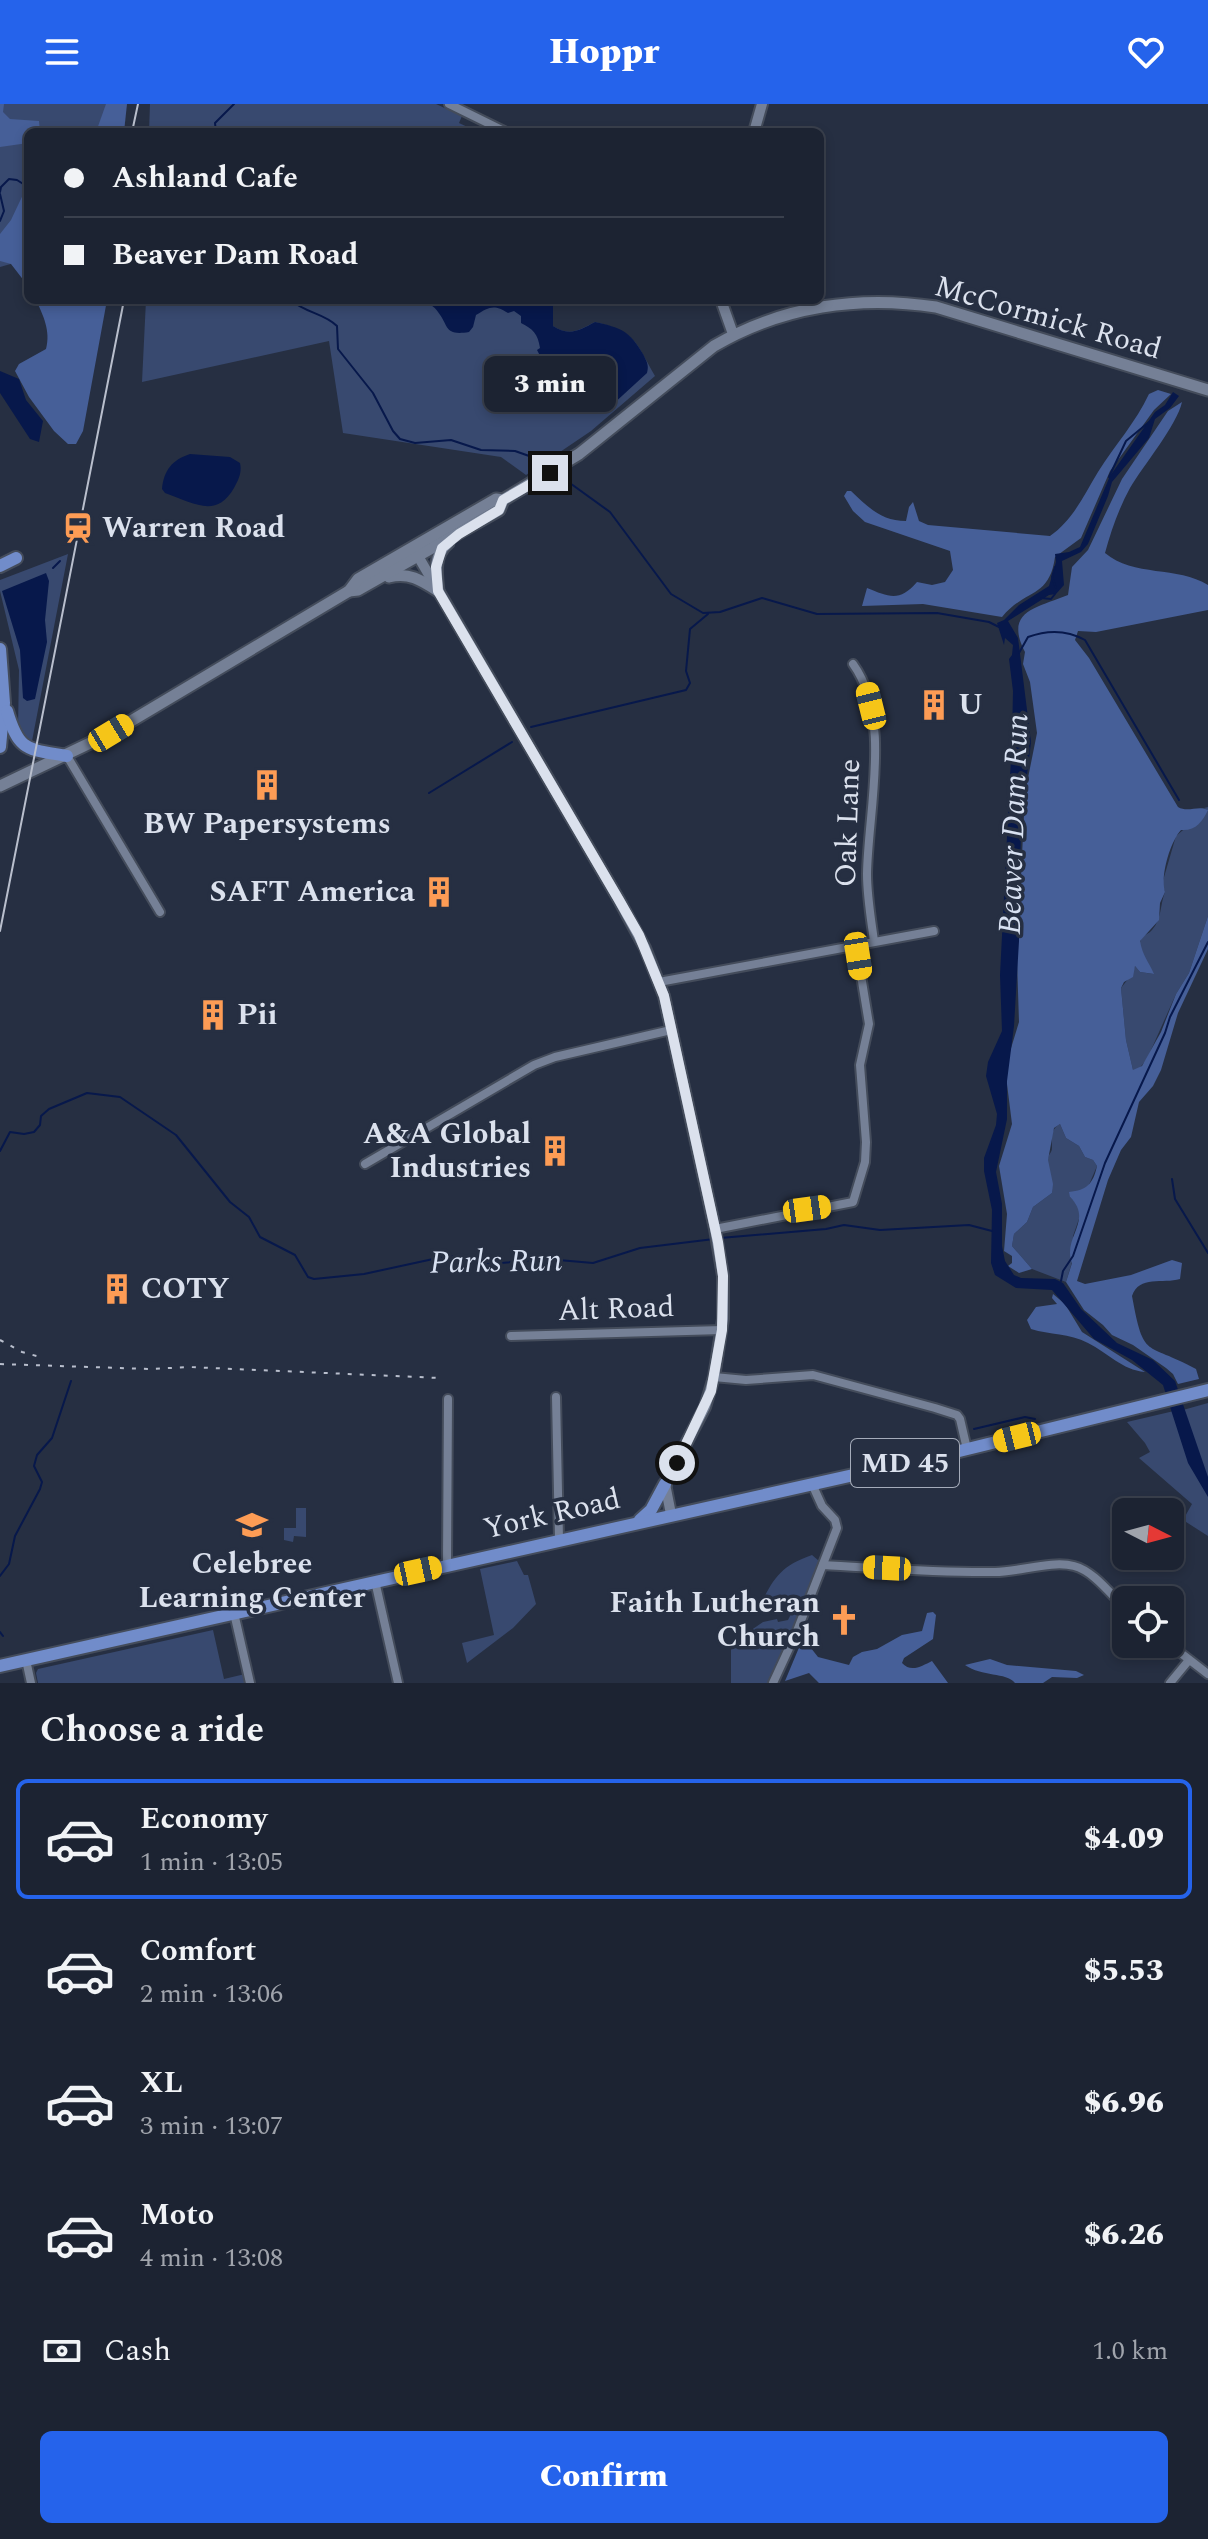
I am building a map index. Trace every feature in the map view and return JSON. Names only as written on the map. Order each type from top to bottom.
[{"type":"main road","name":"McCormick Road","points":[[503,500],[566,463],[695,359],[733,334],[780,316],[823,306],[870,302],[919,305],[981,319],[1208,390]]},
{"type":"main road","points":[[0,786],[119,728],[349,591],[358,579],[412,546],[496,499],[503,500],[499,510],[459,534],[358,590],[349,591]]},
{"type":"main road","points":[[438,591],[436,574],[439,554],[459,534]]},
{"type":"main road","points":[[0,566],[16,558]]},
{"type":"main road","points":[[377,579],[407,575],[438,591]]},
{"type":"main road","points":[[0,649],[4,703],[0,747]]},
{"type":"main road","points":[[4,703],[17,739],[31,749],[67,756]]},
{"type":"main road","name":"York Road","points":[[0,1666],[967,1449],[1208,1390]]},
{"type":"main road","points":[[638,1522],[651,1510],[665,1484]]},
{"type":"street","points":[[449,104],[498,128]]},
{"type":"street","points":[[755,128],[762,104]]},
{"type":"street","points":[[722,304],[733,334]]},
{"type":"street","points":[[412,546],[639,935],[659,982],[716,1235],[723,1286],[722,1330],[714,1377],[705,1407],[665,1484],[671,1514]]},
{"type":"street","name":"Oak Lane","points":[[853,664],[866,686],[875,734],[867,877],[874,941]]},
{"type":"street","points":[[67,756],[160,912]]},
{"type":"street","points":[[659,982],[934,931]]},
{"type":"street","points":[[716,1235],[853,1202],[865,1162],[860,1065],[869,1024],[856,945]]},
{"type":"street","points":[[365,1164],[534,1065],[555,1057],[671,1030]]},
{"type":"street","name":"Alt Road","points":[[511,1336],[722,1330]]},
{"type":"street","points":[[714,1377],[746,1380],[813,1375],[935,1408],[957,1415],[967,1449]]},
{"type":"street","points":[[556,1397],[559,1539]]},
{"type":"street","points":[[447,1564],[448,1399]]},
{"type":"street","points":[[773,1683],[836,1534],[837,1523],[822,1506],[812,1484]]},
{"type":"street","points":[[823,1565],[979,1572],[1072,1565],[1090,1574],[1112,1595]]},
{"type":"street","points":[[375,1581],[398,1683]]},
{"type":"street","points":[[234,1613],[250,1683]]},
{"type":"street","points":[[1184,1656],[1208,1674]]},
{"type":"street","points":[[26,1660],[31,1683]]},
{"type":"street","points":[[1170,1683],[1189,1660]]},
{"type":"shaded area","points":[[0,104],[122,104],[121,128],[24,128],[24,260],[0,267]]},
{"type":"shaded area","points":[[0,104],[4,104],[3,112],[10,119],[39,121],[40,128],[24,128],[24,144],[0,147]]},
{"type":"shaded area","points":[[106,104],[127,104],[124,128],[97,128]]},
{"type":"shaded area","points":[[150,104],[436,104],[462,116],[459,123],[470,128],[149,128]]},
{"type":"shaded area","points":[[24,192],[24,281],[11,264],[0,261],[0,234],[11,220]]},
{"type":"shaded area","points":[[38,304],[106,304],[83,431],[76,444],[68,444],[54,431],[29,397],[15,371],[19,364],[46,349],[44,317]]},
{"type":"shaded area","points":[[146,304],[557,304],[553,306],[553,326],[569,332],[595,322],[619,330],[638,346],[655,376],[591,431],[526,475],[501,457],[343,433],[329,341],[142,382]]},
{"type":"shaded area","points":[[1158,390],[1171,394],[1154,410],[1110,471],[1081,538],[1055,557],[1048,580],[1042,587],[1002,617],[923,604],[862,606],[867,588],[888,595],[900,595],[917,582],[932,585],[945,582],[953,570],[950,551],[865,522],[853,511],[844,496],[847,491],[889,519],[906,521],[913,502],[919,521],[928,525],[1050,536],[1077,507],[1149,394]]},
{"type":"shaded area","points":[[1182,402],[1167,434],[1126,496],[1105,553],[1129,565],[1183,575],[1208,585],[1208,610],[1096,632],[1078,631],[1075,640],[1089,658],[1178,807],[1208,810],[1198,825],[1181,830],[1173,843],[1165,869],[1165,892],[1160,903],[1159,920],[1140,941],[1154,974],[1140,972],[1135,966],[1133,977],[1121,988],[1126,1040],[1133,1070],[1142,1066],[1161,1032],[1176,994],[1189,973],[1208,916],[1208,949],[1178,1013],[1161,1070],[1153,1086],[1139,1102],[1131,1137],[1121,1150],[1108,1180],[1077,1281],[1085,1284],[1131,1275],[1172,1260],[1182,1263],[1180,1279],[1140,1285],[1132,1296],[1140,1331],[1149,1346],[1196,1369],[1199,1379],[1178,1384],[1166,1368],[1133,1345],[1112,1335],[1084,1310],[1066,1282],[1072,1263],[1071,1245],[1079,1222],[1077,1206],[1069,1192],[1085,1188],[1091,1182],[1097,1166],[1093,1160],[1085,1157],[1079,1146],[1066,1138],[1060,1124],[1054,1128],[1048,1160],[1052,1193],[1033,1207],[1027,1222],[1014,1234],[1012,1246],[1032,1269],[1019,1273],[1008,1266],[1012,1263],[1012,1256],[1004,1251],[1007,1214],[999,1166],[1012,1124],[1005,1068],[1019,1022],[1017,960],[1025,793],[1037,733],[1030,682],[1023,664],[1025,652],[1018,628],[1027,613],[1068,595],[1072,567],[1088,550],[1122,479],[1168,411]]},
{"type":"shaded area","points":[[68,554],[32,741],[25,740],[18,729],[19,670],[0,580]]},
{"type":"shaded area","points":[[1208,807],[1208,916],[1189,973],[1176,994],[1147,1059],[1138,1070],[1133,1070],[1126,1040],[1121,988],[1135,966],[1140,972],[1153,974],[1141,952],[1140,941],[1152,930],[1159,916],[1165,892],[1162,884],[1176,836]]},
{"type":"shaded area","points":[[1060,1124],[1066,1138],[1079,1146],[1085,1157],[1097,1166],[1088,1187],[1070,1197],[1081,1213],[1073,1236],[1072,1262],[1066,1282],[1032,1269],[1012,1246],[1014,1234],[1027,1222],[1033,1207],[1052,1193],[1048,1159],[1053,1131]]},
{"type":"shaded area","points":[[1053,1294],[1065,1304],[1082,1332],[1145,1372],[1122,1365],[1081,1340],[1031,1329],[1027,1320],[1036,1307],[1057,1304],[1052,1298]]},
{"type":"shaded area","points":[[1208,1403],[1208,1536],[1184,1521],[1192,1504],[1139,1458],[1150,1452],[1127,1422],[1174,1411],[1185,1417],[1183,1410]]},
{"type":"shaded area","points":[[296,1508],[306,1508],[306,1537],[294,1536],[293,1542],[284,1540],[284,1528],[296,1528]]},
{"type":"shaded area","points":[[812,1555],[819,1561],[800,1613],[768,1683],[731,1683],[731,1644],[763,1622],[788,1620],[787,1603],[775,1604],[775,1608],[760,1611],[760,1606],[770,1587],[786,1568]]},
{"type":"shaded area","points":[[517,1561],[524,1575],[528,1575],[536,1604],[513,1628],[467,1663],[462,1643],[494,1635],[480,1569]]},
{"type":"shaded area","points":[[927,1613],[936,1615],[933,1639],[904,1658],[902,1663],[913,1668],[932,1661],[948,1683],[819,1683],[809,1673],[785,1681],[803,1638],[818,1657],[849,1665],[853,1657],[862,1652],[877,1649],[902,1635],[922,1631]]},
{"type":"shaded area","points":[[213,1630],[224,1679],[245,1674],[247,1683],[38,1683],[38,1669]]},
{"type":"shaded area","points":[[990,1659],[1007,1665],[1076,1671],[1084,1675],[1077,1678],[1052,1677],[1043,1683],[1015,1683],[1006,1677],[965,1665]]},
{"type":"water","points":[[428,304],[557,304],[553,306],[553,326],[569,332],[595,322],[618,328],[638,346],[647,364],[647,373],[611,406],[600,411],[564,410],[552,400],[548,371],[537,350],[540,348],[538,339],[532,330],[521,323],[521,316],[514,311],[508,313],[499,308],[488,308],[476,315],[469,332],[455,333],[448,329],[435,308]]},
{"type":"water","points":[[0,371],[19,379],[26,400],[43,421],[39,442],[30,439],[0,393]]},
{"type":"water","name":"Beaver Dam Run","points":[[1173,392],[1179,396],[1170,408],[1155,419],[1149,438],[1112,482],[1088,544],[1081,552],[1062,561],[1064,585],[1056,594],[1049,595],[1008,621],[1018,638],[1031,742],[1021,825],[1019,941],[1007,1081],[1007,1119],[996,1172],[1002,1204],[1002,1246],[1005,1261],[1014,1275],[1055,1279],[1063,1283],[1081,1309],[1117,1343],[1153,1360],[1175,1381],[1208,1477],[1208,1497],[1188,1463],[1163,1385],[1132,1360],[1094,1339],[1052,1290],[1016,1288],[995,1275],[991,1263],[992,1210],[984,1171],[984,1158],[997,1114],[986,1076],[988,1062],[1002,1031],[1000,975],[1012,738],[1013,691],[1009,659],[1013,645],[1005,638],[1004,645],[997,623],[1049,586],[1056,562],[1055,554],[1080,547],[1110,476]]},
{"type":"water","points":[[190,454],[230,457],[240,463],[236,485],[227,498],[212,506],[204,506],[165,493],[162,489],[170,467]]},
{"type":"water","points":[[46,573],[49,581],[45,620],[47,642],[35,699],[27,701],[23,698],[20,650],[2,591]]},
{"type":"waterway","name":"Beaver Dam Run","points":[[216,128],[215,123],[234,104]]},
{"type":"waterway","points":[[0,192],[9,179],[24,184]]},
{"type":"waterway","points":[[0,194],[4,211],[0,221]]},
{"type":"waterway","name":"Beaver Dam Run","points":[[296,304],[337,326],[338,349],[373,393],[400,439],[415,443],[451,440],[481,450],[515,451],[547,467]]},
{"type":"waterway","points":[[1109,477],[1126,441],[1149,422]]},
{"type":"waterway","name":"Beaver Dam Run","points":[[556,473],[610,512],[671,594],[703,613],[720,612],[762,598],[817,614],[937,613],[989,622],[999,627]]},
{"type":"waterway","points":[[53,568],[60,561]]},
{"type":"waterway","points":[[1055,567],[1052,577],[1056,588]]},
{"type":"waterway","points":[[1041,598],[1051,599],[1055,594]]},
{"type":"waterway","points":[[531,727],[686,690],[690,683],[686,671],[690,629],[708,614]]},
{"type":"waterway","points":[[1019,653],[1028,637],[1042,633],[1064,633],[1085,640],[1179,800]]},
{"type":"waterway","points":[[429,793],[512,742]]},
{"type":"waterway","points":[[1061,1281],[1063,1271],[1073,1256],[1105,1163],[1170,1017],[1208,942]]},
{"type":"waterway","name":"Parks Run","points":[[0,1151],[10,1132],[34,1132],[40,1125],[41,1116],[49,1109],[87,1093],[120,1097],[176,1135],[230,1202],[249,1217],[260,1237],[295,1255],[308,1277],[314,1279],[364,1274],[447,1256],[477,1259],[488,1264],[547,1259],[593,1263],[640,1248],[714,1239]]},
{"type":"waterway","points":[[1172,1179],[1175,1199],[1208,1253]]},
{"type":"waterway","name":"Parks Run","points":[[720,1238],[844,1225],[880,1230],[969,1225],[992,1231]]},
{"type":"waterway","points":[[0,1576],[9,1564],[15,1536],[40,1489],[42,1482],[34,1466],[37,1455],[52,1438],[71,1381]]},
{"type":"waterway","points":[[974,1429],[1025,1417],[1035,1419]]},
{"type":"waterway","points":[[0,1632],[3,1636]]},
{"type":"tram line","points":[[133,128],[138,104]]},
{"type":"tram line","points":[[0,931],[123,304]]},
{"type":"railway","points":[[0,1340],[22,1352],[44,1358]]},
{"type":"railway","points":[[0,1364],[150,1369],[189,1367],[440,1378]]},
{"type":"place","name":"Warren Road","points":[[78,528]]},
{"type":"place","name":"U","points":[[934,705]]},
{"type":"place","name":"BW Papersystems","points":[[267,785]]},
{"type":"place","name":"SAFT America","points":[[439,892]]},
{"type":"place","name":"Pii","points":[[213,1015]]},
{"type":"place","name":"A&A Global Industries","points":[[555,1151]]},
{"type":"place","name":"COTY","points":[[117,1289]]},
{"type":"place","name":"Celebree Learning Center","points":[[252,1525]]},
{"type":"place","name":"Faith Lutheran Church","points":[[844,1620]]},
{"type":"route","points":[[550,473],[503,500],[499,510],[442,548],[436,567],[438,591],[639,935],[664,996],[718,1242],[724,1297],[722,1330],[711,1391],[677,1463]]}]
